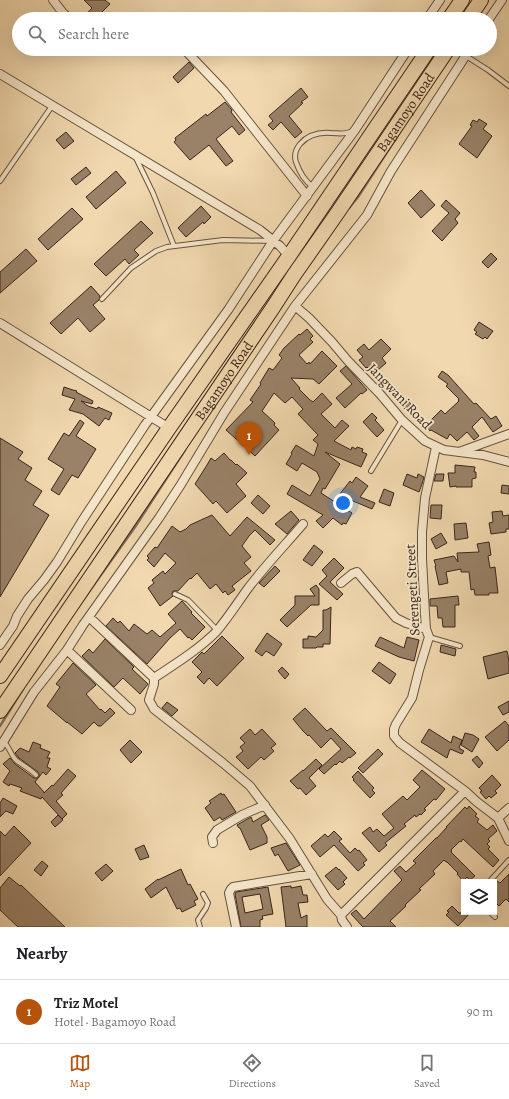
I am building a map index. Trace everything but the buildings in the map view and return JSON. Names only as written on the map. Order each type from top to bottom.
[{"type":"highway","points":[[454,12],[462,0]]},
{"type":"highway","points":[[473,12],[481,0]]},
{"type":"highway","name":"Bagamoyo Road","points":[[0,676],[289,256],[424,56]]},
{"type":"highway","name":"Bagamoyo Road","points":[[0,712],[443,56]]},
{"type":"street","points":[[53,0],[62,12]]},
{"type":"street","points":[[432,12],[440,0]]},
{"type":"street","points":[[494,12],[502,0]]},
{"type":"street","points":[[191,56],[224,91],[307,196]]},
{"type":"street","points":[[0,645],[13,626],[17,616],[28,599],[57,562],[151,416],[228,310],[274,241],[355,130],[403,56]]},
{"type":"street","points":[[2,744],[34,692],[67,650],[159,518],[254,366],[295,306],[367,216],[391,171],[465,56]]},
{"type":"street","points":[[0,74],[260,230],[289,256]]},
{"type":"street","name":"Jangwani Road","points":[[295,306],[327,337],[402,420],[425,441],[444,450],[456,453],[483,455],[509,462]]},
{"type":"street","points":[[0,322],[170,428]]},
{"type":"street","points":[[456,453],[509,434]]},
{"type":"street","name":"Serengeti Street","points":[[436,447],[425,498],[422,532],[426,629],[429,637],[412,698],[396,724],[394,736],[400,743],[465,791],[498,818],[509,841]]},
{"type":"street","points":[[154,678],[198,647],[217,630],[258,576],[303,524]]},
{"type":"street","points":[[341,584],[352,574],[357,572],[396,618],[406,623],[426,629]]},
{"type":"street","points":[[89,617],[154,678],[154,684],[149,700],[154,709],[250,786],[290,839],[327,899],[341,916],[347,927]]},
{"type":"street","points":[[67,650],[131,710]]},
{"type":"street","points":[[341,916],[465,791]]},
{"type":"street","points":[[213,843],[212,837],[217,830],[242,815],[265,805]]},
{"type":"street","points":[[498,818],[509,808]]},
{"type":"street","points":[[236,927],[230,893],[233,887],[312,874]]},
{"type":"lane","points":[[472,56],[509,86]]},
{"type":"lane","points":[[0,181],[53,105]]},
{"type":"lane","points":[[313,188],[307,182],[297,166],[295,158],[296,148],[308,137],[319,133],[342,134],[355,130]]},
{"type":"lane","points":[[134,154],[153,193],[174,246]]},
{"type":"lane","points":[[102,299],[131,268],[156,251],[167,247],[223,240],[274,241]]},
{"type":"lane","points":[[371,471],[402,420]]},
{"type":"lane","points":[[175,594],[188,600],[217,630]]},
{"type":"lane","points":[[429,637],[460,646]]},
{"type":"lane","points":[[2,744],[9,747],[12,755],[17,761],[30,769],[36,776]]},
{"type":"lane","points":[[492,879],[509,860]]},
{"type":"lane","points":[[200,927],[198,920],[208,903],[204,894]]},
{"type":"waterway","points":[[349,208],[358,197],[402,129]]},
{"type":"waterway","points":[[83,600],[135,527],[185,450]]},
{"type":"waterway","points":[[0,726],[23,689]]},
{"type":"place","name":"Triz Motel","points":[[249,455]]}]
